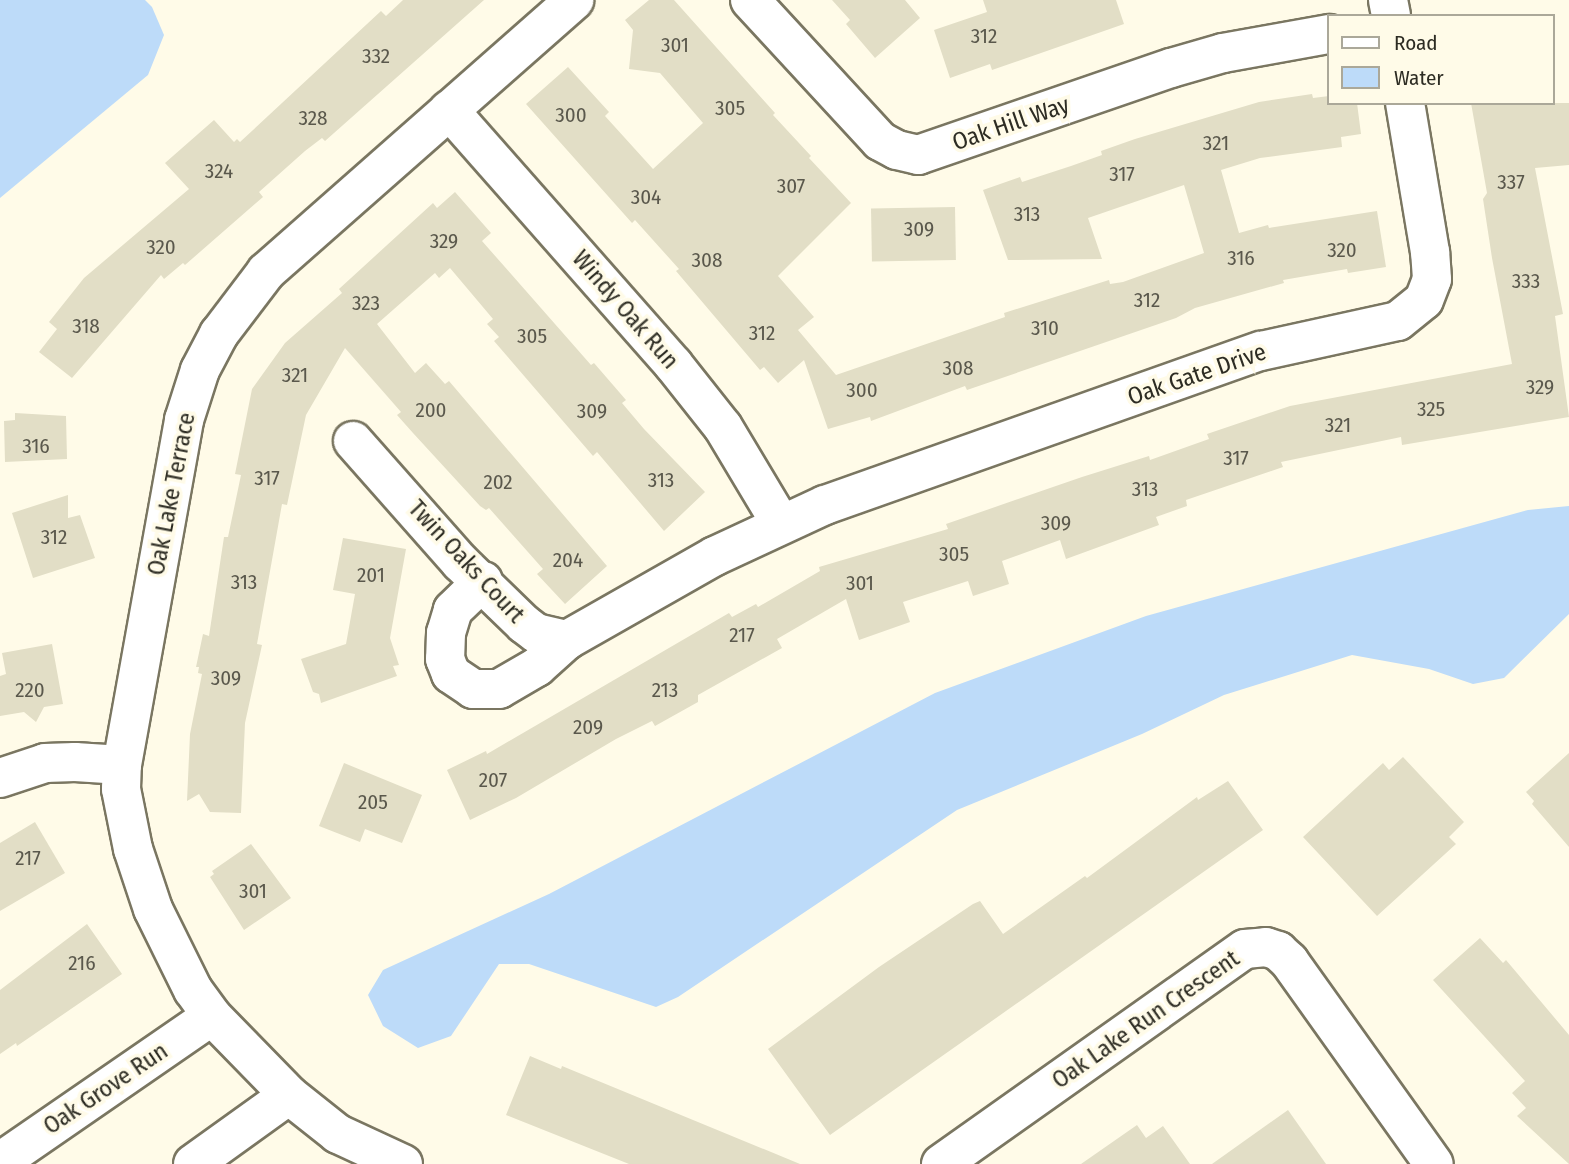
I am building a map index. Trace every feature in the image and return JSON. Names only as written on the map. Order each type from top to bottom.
[{"type":"street","name":"Oak Lake Terrace","points":[[379,1159],[338,1134],[289,1095],[212,1016],[193,990],[153,909],[133,849],[121,789],[122,765],[184,420],[205,359],[249,292],[266,272],[574,0]]},
{"type":"street","name":"Oak Hill Way","points":[[750,0],[880,141],[918,155],[1171,68],[1223,53],[1328,34]]},
{"type":"street","name":"Oak Gate Drive","points":[[781,524],[825,505],[1261,351],[1398,321],[1416,309],[1424,300],[1432,279],[1405,105]]},
{"type":"street","name":"Windy Oak Run","points":[[449,110],[682,374],[723,427],[781,524]]},
{"type":"street","name":"Twin Oaks Court","points":[[353,440],[460,562],[483,581],[530,629],[567,640]]},
{"type":"street","points":[[483,581],[453,610],[446,633],[445,659],[451,674],[473,689],[499,689],[537,667],[567,640],[715,556],[781,524]]},
{"type":"street","points":[[0,778],[45,763],[122,765]]},
{"type":"street","name":"Oak Lake Run Crescent","points":[[941,1164],[1245,949],[1266,947],[1278,951],[1289,961],[1434,1164]]},
{"type":"street","name":"Oak Grove Run","points":[[0,1162],[212,1016]]},
{"type":"street","points":[[193,1164],[289,1095]]},
{"type":"water","points":[[0,0],[145,0],[152,7],[164,35],[148,75],[0,198]]},
{"type":"water","points":[[1569,506],[1569,614],[1504,678],[1473,684],[1429,669],[1352,655],[1224,695],[1142,734],[957,810],[678,997],[656,1007],[529,964],[499,964],[451,1036],[418,1048],[383,1026],[368,995],[383,970],[549,894],[935,693],[1146,616],[1528,510]]},
{"type":"building","points":[[403,0],[484,0],[325,141],[322,138],[305,151],[259,192],[263,197],[185,265],[183,263],[164,279],[161,275],[72,378],[39,352],[57,329],[49,322],[84,278],[189,189],[165,163],[214,120],[234,142],[237,139],[240,142],[381,11],[386,16]]},
{"type":"building","points":[[649,0],[674,0],[851,203],[778,276],[814,317],[798,330],[836,375],[1005,317],[1004,313],[1109,280],[1110,284],[1123,282],[1204,253],[1184,185],[1088,218],[1102,259],[1008,260],[983,190],[1020,177],[1022,182],[1102,155],[1101,151],[1135,139],[1259,102],[1312,94],[1313,98],[1328,96],[1328,105],[1357,105],[1361,134],[1341,137],[1342,147],[1260,158],[1221,170],[1239,233],[1268,225],[1269,228],[1377,211],[1386,267],[1348,273],[1347,269],[1283,280],[1284,283],[1195,308],[1176,318],[967,390],[965,386],[871,421],[870,417],[828,429],[804,360],[778,383],[764,367],[760,370],[676,271],[679,269],[635,220],[632,223],[526,104],[568,67],[609,112],[605,116],[653,169],[703,123],[660,73],[629,69],[633,30],[625,20]]},
{"type":"building","points":[[832,0],[905,0],[920,18],[875,58],[846,24],[850,20]]},
{"type":"building","points":[[983,0],[1116,0],[1124,24],[992,70],[990,64],[950,78],[934,30],[987,12]]},
{"type":"building","points":[[1569,103],[1569,165],[1535,168],[1563,314],[1555,316],[1569,417],[1402,445],[1401,437],[1281,462],[1283,467],[1186,500],[1187,506],[1156,517],[1159,525],[1066,559],[1060,540],[1002,561],[1009,584],[973,596],[968,581],[903,602],[910,622],[859,640],[846,599],[777,639],[782,648],[698,695],[698,702],[655,726],[652,721],[616,739],[516,798],[470,820],[447,770],[486,751],[487,754],[729,613],[732,617],[756,604],[758,607],[820,571],[819,567],[948,529],[946,524],[1082,477],[1149,456],[1150,460],[1209,439],[1207,434],[1290,406],[1512,364],[1483,199],[1487,193],[1471,105]]},
{"type":"building","points":[[455,192],[491,233],[482,241],[591,365],[594,363],[626,400],[622,403],[644,429],[705,492],[664,531],[597,452],[593,456],[494,341],[499,337],[487,324],[493,319],[450,268],[439,278],[435,273],[377,324],[415,373],[426,363],[445,384],[449,381],[607,566],[565,604],[537,574],[543,569],[489,508],[486,510],[480,506],[413,433],[397,415],[401,412],[345,348],[306,415],[287,505],[282,504],[257,644],[262,645],[245,723],[241,813],[210,812],[199,794],[187,801],[190,734],[202,674],[198,673],[199,667],[196,667],[203,634],[209,636],[224,537],[228,537],[241,475],[235,474],[252,389],[285,343],[342,293],[339,289],[433,203],[437,208]]},
{"type":"building","points":[[955,207],[956,260],[872,261],[871,208]]},
{"type":"building","points":[[15,413],[66,416],[67,459],[5,462],[4,421],[15,420]]},
{"type":"building","points":[[68,495],[68,518],[80,515],[95,558],[33,578],[12,513]]},
{"type":"building","points":[[343,538],[406,549],[390,638],[399,665],[393,666],[397,676],[321,703],[319,694],[313,692],[301,659],[346,644],[355,594],[333,590]]},
{"type":"building","points":[[52,644],[63,704],[44,707],[36,722],[24,712],[0,716],[0,676],[6,674],[2,653]]},
{"type":"building","points":[[1569,753],[1569,847],[1532,804],[1534,801],[1526,792]]},
{"type":"building","points":[[1403,757],[1464,822],[1449,837],[1456,844],[1377,916],[1303,837],[1383,763],[1389,770]]},
{"type":"building","points":[[344,763],[422,795],[402,843],[365,829],[360,842],[319,826]]},
{"type":"building","points":[[1228,781],[1263,830],[830,1135],[768,1049],[879,967],[973,904],[980,901],[1003,934],[1085,876],[1087,878],[1197,797],[1198,800]]},
{"type":"building","points":[[35,822],[65,873],[0,911],[0,843]]},
{"type":"building","points":[[251,844],[291,898],[244,930],[210,877],[214,874],[212,871]]},
{"type":"building","points":[[87,924],[122,974],[17,1046],[16,1043],[0,1054],[0,990]]},
{"type":"building","points":[[1480,938],[1503,963],[1506,960],[1569,1035],[1569,1164],[1517,1116],[1526,1108],[1512,1093],[1525,1081],[1433,980]]},
{"type":"building","points":[[530,1056],[561,1069],[562,1066],[800,1164],[629,1164],[506,1115]]},
{"type":"building","points":[[1288,1110],[1326,1164],[1212,1164]]},
{"type":"building","points":[[1137,1125],[1146,1138],[1163,1126],[1190,1164],[1081,1164]]}]
